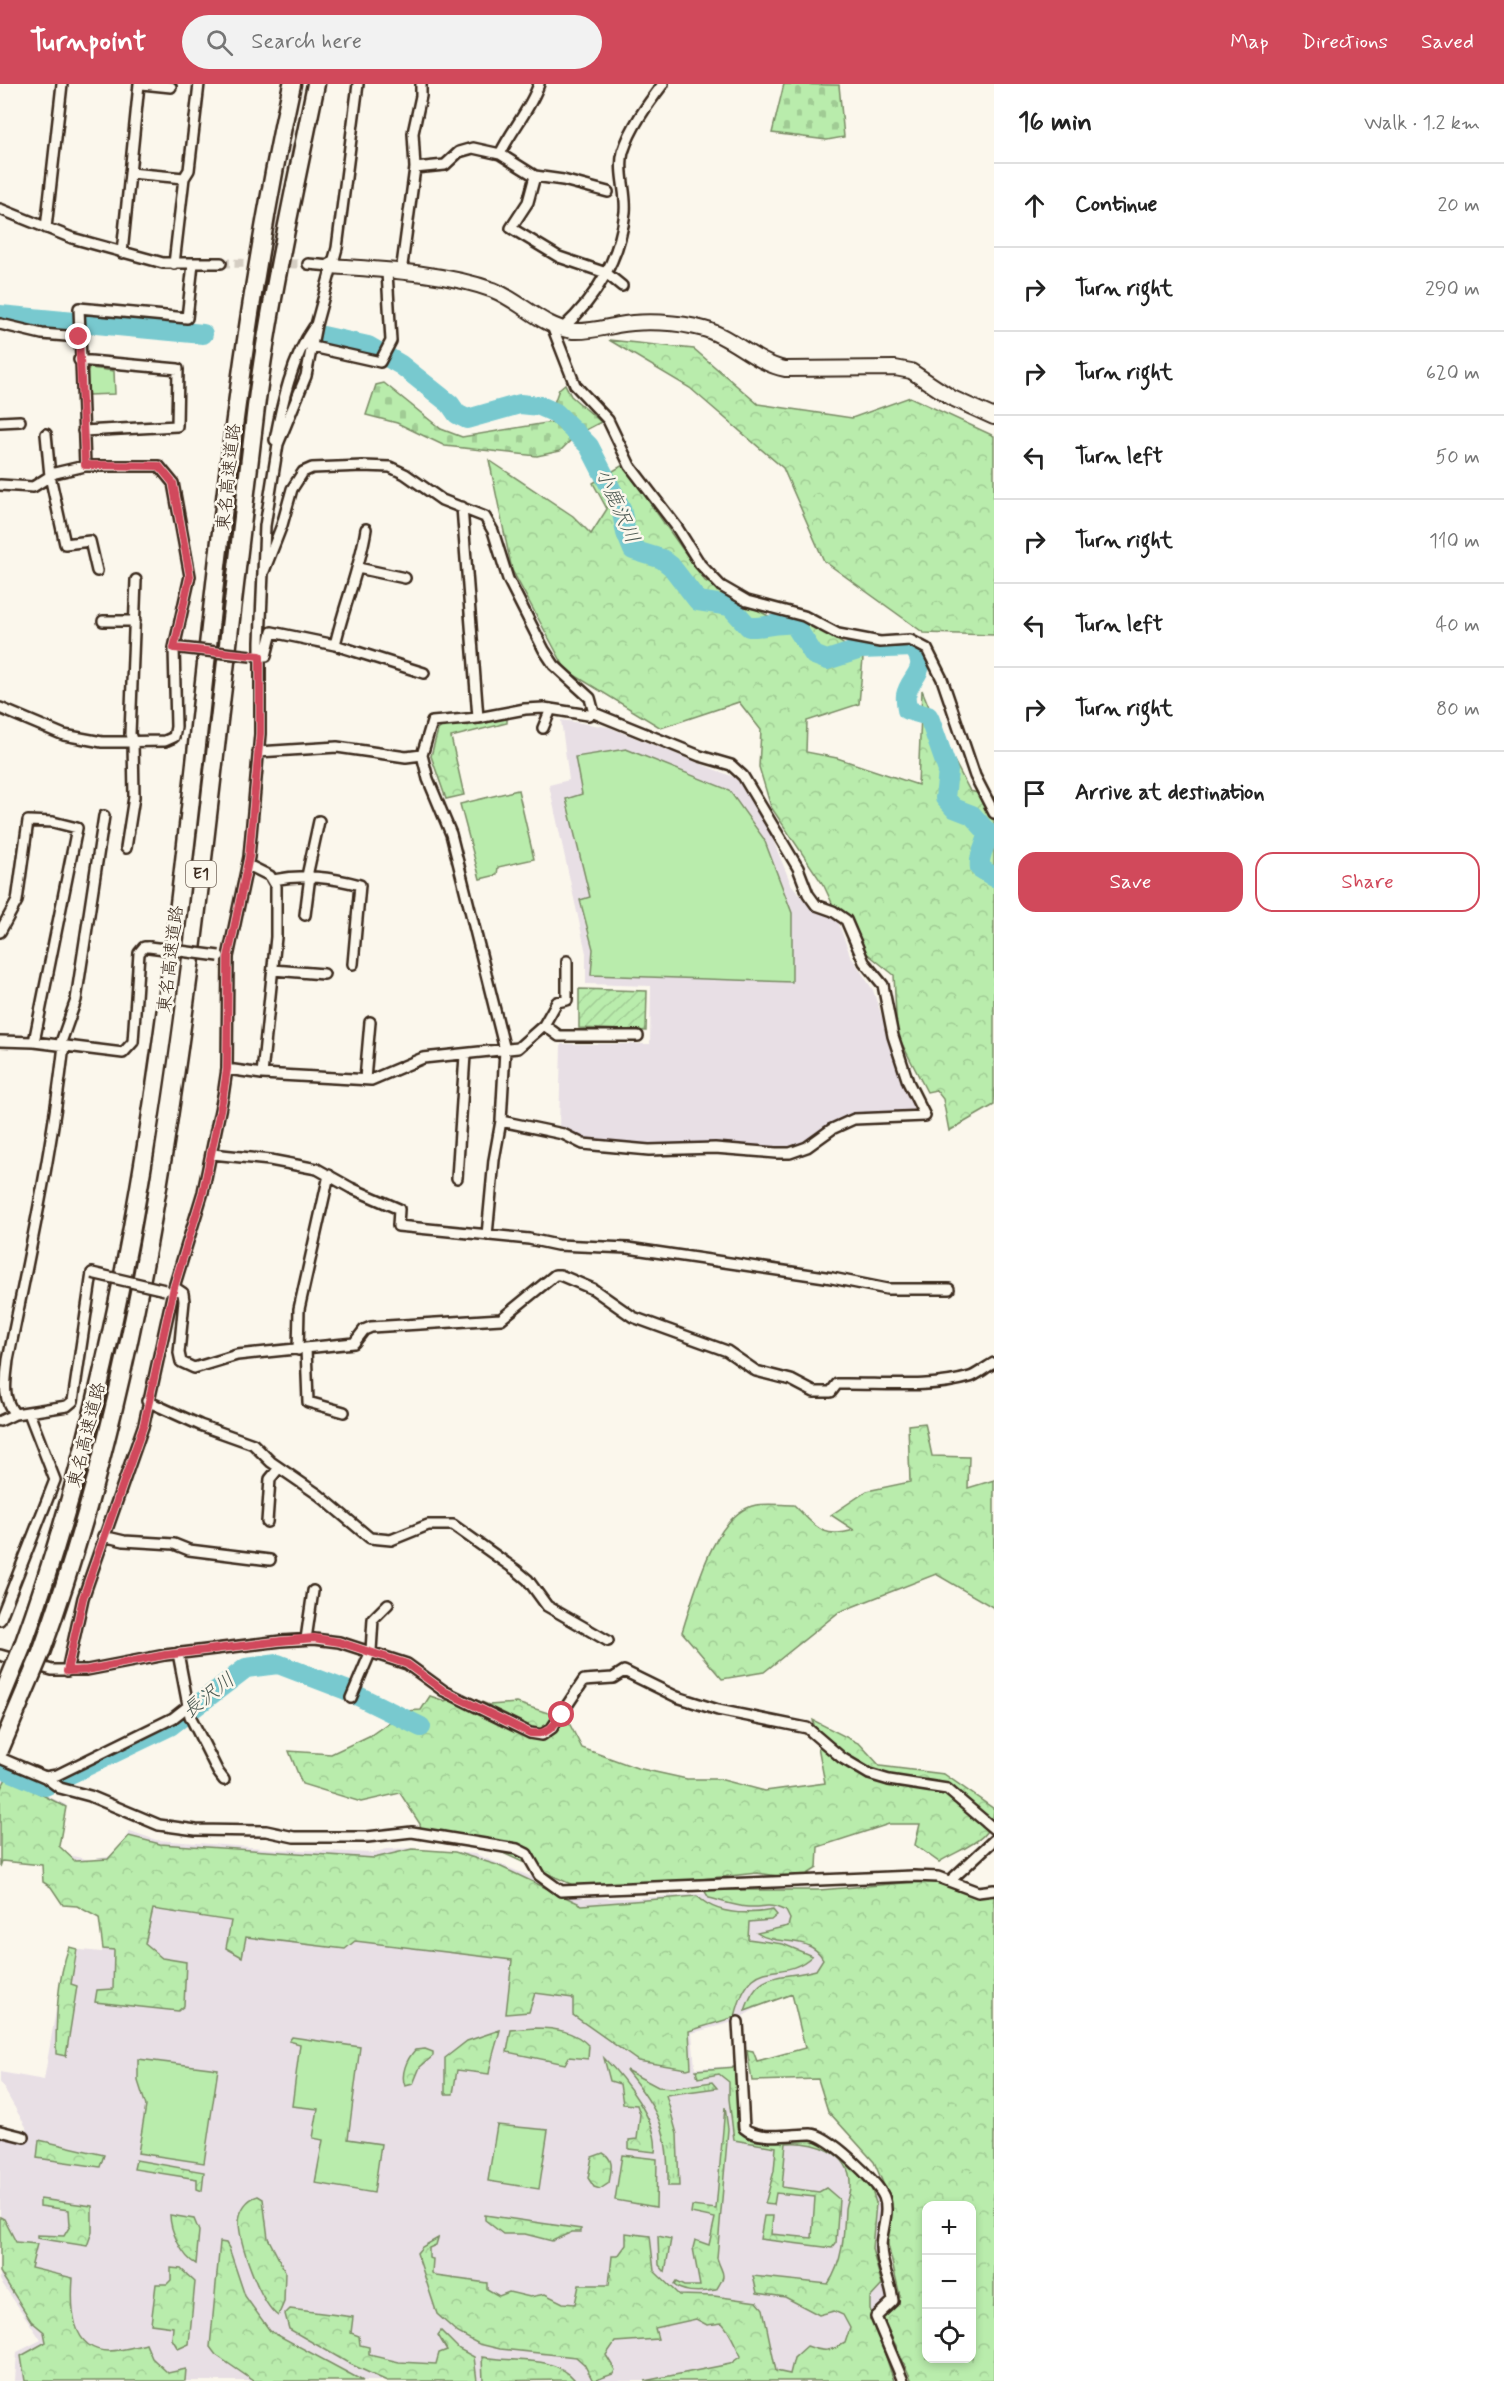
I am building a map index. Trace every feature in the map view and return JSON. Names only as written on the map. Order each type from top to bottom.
[{"type":"highway","name":"東名高速道路","points":[[0,1701],[23,1645],[69,1503],[110,1342],[129,1254],[169,977],[221,523],[254,282],[292,84]]},
{"type":"highway","name":"東名高速道路","points":[[0,1750],[41,1653],[64,1591],[95,1484],[135,1319],[146,1262],[187,996],[256,403],[282,255],[316,84]]},
{"type":"street","points":[[46,228],[62,84]]},
{"type":"street","points":[[122,253],[140,84],[171,87]]},
{"type":"street","points":[[174,264],[184,178],[189,170],[199,84]]},
{"type":"street","points":[[268,500],[278,444],[306,376],[316,325],[337,248],[358,84]]},
{"type":"street","points":[[313,347],[380,362],[391,341],[394,272],[416,168],[413,133],[421,96],[421,84]]},
{"type":"street","points":[[500,154],[509,136],[532,104],[539,84]]},
{"type":"street","points":[[557,327],[581,312],[606,273],[617,249],[625,212],[623,154],[631,133],[663,84]]},
{"type":"street","points":[[416,168],[445,165],[465,148],[500,154],[535,176],[563,180],[608,192]]},
{"type":"street","points":[[130,173],[184,178]]},
{"type":"street","points":[[535,176],[528,202],[511,228],[559,257],[606,273],[622,286]]},
{"type":"street","points":[[0,209],[46,228],[122,253],[174,264],[220,263]]},
{"type":"street","points":[[85,465],[79,360],[79,308],[187,318],[193,264]]},
{"type":"street","points":[[308,264],[394,272],[490,289],[557,327],[581,331],[645,323],[701,328],[719,335],[778,368],[895,368],[911,371],[952,398],[994,417]]},
{"type":"street","points":[[0,324],[42,334],[79,337]]},
{"type":"street","points":[[67,1671],[83,1598],[144,1424],[171,1290],[191,1236],[212,1154],[227,1069],[224,956],[248,865],[258,752],[262,692],[256,656],[273,451],[284,399],[305,344],[316,325]]},
{"type":"street","points":[[557,327],[575,385],[608,420],[630,466],[676,526],[700,564],[722,586],[747,601],[804,616],[838,634],[880,642],[910,640],[927,649],[942,679],[975,776],[994,813]]},
{"type":"street","points":[[79,360],[178,369],[177,426],[83,431]]},
{"type":"street","points":[[0,422],[20,421]]},
{"type":"street","points":[[46,434],[50,476],[65,544],[90,541],[97,571]]},
{"type":"street","points":[[0,485],[33,487],[50,476],[85,465],[147,464],[159,466],[169,475],[190,576],[178,648],[174,737],[165,741],[102,742],[64,735],[0,708]]},
{"type":"street","points":[[262,576],[282,525],[292,489],[303,472],[312,468],[390,467],[405,474],[442,500],[484,517],[493,531],[508,579],[544,650],[554,665],[590,698],[594,713]]},
{"type":"street","points":[[462,507],[478,718]]},
{"type":"street","points":[[335,645],[343,610],[358,568],[366,529]]},
{"type":"street","points":[[358,568],[405,578]]},
{"type":"street","points":[[126,848],[134,797],[133,742],[130,734],[136,580]]},
{"type":"street","points":[[103,621],[135,621]]},
{"type":"street","points":[[178,648],[266,656],[272,632],[335,645],[424,674]]},
{"type":"street","points":[[487,1235],[494,1160],[501,1121],[505,1050],[451,834],[428,779],[422,755],[432,722],[478,718],[525,709],[551,709],[588,715],[594,713],[700,756],[731,765],[743,776],[798,868],[808,894],[816,905],[834,911],[846,920],[864,962],[883,985],[893,1036],[908,1082],[925,1116],[854,1119],[832,1129],[807,1147],[790,1153],[715,1149],[649,1150],[584,1144],[563,1134],[501,1121]]},
{"type":"street","points":[[543,728],[551,709]]},
{"type":"street","points":[[258,752],[337,747],[406,757],[422,755]]},
{"type":"street","points":[[15,1413],[7,1404],[5,1395],[8,1360],[60,1096],[62,1045],[76,1000],[104,816]]},
{"type":"street","points":[[0,932],[17,901],[28,820],[52,822],[77,828],[34,1042]]},
{"type":"street","points":[[305,915],[319,821]]},
{"type":"street","points":[[248,865],[273,880],[277,899],[273,970],[262,1074]]},
{"type":"street","points":[[273,880],[309,876],[360,885],[353,964]]},
{"type":"street","points":[[0,1041],[34,1042],[123,1053],[133,1042],[139,953],[144,947],[224,956]]},
{"type":"street","points":[[227,1069],[262,1074],[371,1080],[423,1058],[518,1048],[544,1025],[557,1002],[567,1000],[567,961]]},
{"type":"street","points":[[273,970],[324,974]]},
{"type":"street","points":[[365,1079],[370,1022]]},
{"type":"street","points":[[544,1025],[559,1036],[638,1036]]},
{"type":"street","points":[[457,1178],[465,1055]]},
{"type":"street","points":[[212,1154],[270,1160],[317,1169],[351,1188],[399,1209],[398,1226],[557,1245],[628,1248],[831,1278],[887,1289],[949,1289]]},
{"type":"street","points":[[329,1175],[298,1317],[308,1402],[344,1412]]},
{"type":"street","points":[[0,1421],[15,1413],[29,1413],[67,1406],[73,1401],[92,1273],[183,1293],[179,1353],[181,1362],[187,1367],[194,1368],[237,1355],[354,1343],[370,1327],[501,1319],[555,1275],[593,1289],[633,1317],[727,1351],[756,1371],[791,1380],[814,1392],[831,1392],[837,1383],[941,1382],[973,1376],[979,1370],[994,1363]]},
{"type":"street","points":[[147,1401],[200,1425],[253,1444],[279,1468],[320,1495],[370,1538],[378,1541],[391,1540],[428,1525],[453,1525],[528,1580],[547,1606],[608,1641]]},
{"type":"street","points":[[0,1620],[54,1480],[29,1413]]},
{"type":"street","points":[[267,1522],[270,1479],[279,1468]]},
{"type":"street","points":[[103,1536],[124,1541],[174,1544],[189,1550],[270,1560]]},
{"type":"street","points":[[306,1639],[313,1591]]},
{"type":"street","points":[[353,1694],[371,1652],[373,1619],[388,1604]]},
{"type":"street","points":[[0,1655],[52,1670],[67,1671],[87,1670],[178,1653],[306,1639],[339,1642],[407,1664],[438,1687],[485,1713],[530,1733],[542,1735],[552,1728],[584,1680],[613,1678],[624,1671],[677,1697],[708,1707],[747,1718],[807,1728],[843,1758],[868,1774],[889,1780],[947,1789],[994,1829]]},
{"type":"street","points":[[178,1653],[188,1710],[218,1772],[225,1780]]},
{"type":"street","points":[[45,1777],[57,1775],[188,1710]]},
{"type":"street","points":[[0,1758],[45,1777],[60,1788],[90,1797],[159,1825],[196,1830],[266,1832],[294,1837],[367,1837],[412,1832],[517,1850],[527,1854],[539,1875],[561,1891],[808,1882],[855,1877],[938,1877],[978,1892],[994,1890]]},
{"type":"street","points":[[951,1880],[994,1840]]},
{"type":"street","points":[[738,2022],[744,2128],[758,2134],[815,2133],[829,2140],[875,2181],[885,2198],[881,2247],[893,2301],[876,2317],[903,2381]]},
{"type":"street","points":[[0,2131],[24,2137]]},
{"type":"shaded area","points":[[561,720],[608,727],[736,778],[771,835],[791,884],[809,906],[837,919],[850,955],[873,990],[918,1113],[852,1116],[826,1127],[806,1143],[794,1148],[715,1145],[651,1147],[582,1140],[559,1130],[561,1044],[650,1044],[651,986],[586,984],[586,953],[549,785],[569,780]]},
{"type":"shaded area","points":[[6,1775],[66,1805],[57,1831],[61,1853],[89,1860],[113,1856],[130,1831],[156,1840],[276,1849],[372,1853],[387,1849],[409,1848],[475,1854],[584,1898],[638,1898],[756,1890],[815,1891],[854,2030],[802,2040],[792,1994],[760,2006],[733,2022],[692,2033],[695,2068],[736,2066],[738,2128],[746,2136],[812,2139],[839,2152],[870,2182],[881,2205],[877,2263],[891,2299],[872,2316],[899,2381],[15,2381],[17,2352],[41,2340],[0,2280],[0,2134],[28,2141],[26,2127],[0,2082],[0,2072],[44,2080],[63,1969],[70,1949],[102,1952],[106,1935],[103,1920],[45,1869],[41,1862],[0,1859],[0,1788]]},
{"type":"green space","points":[[784,84],[839,85],[844,137],[827,140],[772,133]]},
{"type":"green space","points":[[609,340],[694,349],[758,404],[852,418],[910,397],[994,436],[994,635],[924,633],[824,561],[783,468],[690,388]]},
{"type":"green space","points":[[90,368],[114,371],[115,394],[87,395],[85,371]]},
{"type":"green space","points":[[384,383],[441,429],[462,437],[552,422],[571,440],[560,451],[537,456],[445,446],[397,423],[366,415],[376,385]]},
{"type":"green space","points":[[565,384],[571,396],[601,422],[580,433],[553,406],[559,389]]},
{"type":"green space","points":[[489,460],[573,516],[591,534],[607,509],[593,483],[623,465],[705,581],[770,617],[806,623],[830,635],[863,658],[859,704],[807,721],[806,752],[837,758],[918,785],[922,690],[941,736],[970,791],[994,797],[994,1105],[949,1131],[943,1099],[936,1090],[927,1092],[897,1034],[894,975],[849,939],[824,886],[771,807],[759,767],[761,730],[739,702],[661,728],[566,670],[512,570]]},
{"type":"green space","points":[[507,718],[507,723],[451,737],[464,795],[446,799],[431,756],[438,730],[444,725],[482,724]]},
{"type":"green space","points":[[626,749],[729,790],[764,839],[792,913],[792,982],[591,975],[593,949],[580,900],[590,897],[566,799],[582,794],[575,757]]},
{"type":"green space","points":[[518,790],[534,859],[498,867],[497,875],[480,879],[460,804]]},
{"type":"green space","points":[[579,989],[647,991],[646,1031],[579,1028]]},
{"type":"green space","points":[[925,1423],[932,1456],[969,1457],[968,1488],[994,1480],[994,1608],[936,1574],[839,1612],[764,1672],[722,1679],[682,1632],[707,1558],[728,1523],[741,1511],[756,1505],[794,1505],[826,1532],[843,1533],[854,1530],[831,1515],[867,1491],[910,1482],[908,1425]]},
{"type":"green space","points":[[461,1694],[489,1705],[517,1703],[567,1719],[582,1748],[637,1768],[687,1779],[719,1779],[765,1791],[825,1783],[813,1720],[860,1744],[880,1766],[944,1774],[994,1809],[993,1820],[983,1836],[939,1862],[915,1845],[920,1824],[889,1824],[818,1847],[817,1868],[800,1879],[757,1873],[673,1882],[577,1887],[503,1853],[457,1837],[422,1835],[420,1824],[400,1793],[361,1802],[302,1784],[289,1751],[331,1754],[371,1735],[405,1711],[421,1710],[430,1696],[445,1701]]},
{"type":"green space","points":[[7,1777],[66,1807],[59,1846],[75,1861],[108,1859],[129,1836],[160,1844],[374,1858],[412,1849],[455,1852],[497,1865],[582,1905],[697,1896],[714,1907],[733,1912],[753,1913],[773,1910],[777,1915],[771,1920],[749,1922],[748,1939],[783,1944],[812,1956],[789,1969],[758,1976],[749,1983],[735,2017],[689,2031],[691,2068],[687,2069],[638,2061],[573,2015],[573,1998],[535,1993],[529,2012],[506,2014],[512,1960],[355,1941],[345,1949],[246,1937],[242,1957],[226,1948],[231,1921],[153,1909],[145,1944],[162,1958],[186,1962],[184,2006],[178,2011],[95,2002],[97,1990],[113,1989],[114,1950],[103,1949],[99,1918],[77,1906],[63,1905],[51,1887],[43,1882],[42,1865],[2,1861],[0,1867],[0,1790]]},
{"type":"green space","points":[[928,1881],[994,1890],[994,2381],[912,2381],[883,2318],[900,2296],[886,2236],[892,2204],[874,2162],[828,2111],[818,2079],[752,2081],[747,2050],[753,2051],[757,2061],[805,2048],[792,1994],[745,2011],[750,1998],[763,1982],[781,1976],[816,1970],[823,1959],[810,1946],[765,1937],[757,1933],[788,1926],[790,1919],[786,1911],[770,1906],[733,1905],[709,1898],[704,1890],[819,1890]]},
{"type":"green space","points":[[69,1947],[77,1949],[71,1984],[77,1986],[66,2056],[56,2054],[56,2027],[60,1986]]},
{"type":"green space","points":[[535,2028],[557,2030],[577,2037],[589,2046],[588,2059],[569,2057],[565,2064],[507,2052],[511,2030]]},
{"type":"green space","points":[[500,2030],[489,2074],[457,2070],[453,2094],[445,2094],[445,2058],[467,2041]]},
{"type":"green space","points":[[292,2037],[360,2047],[348,2139],[381,2144],[374,2193],[315,2183],[323,2140],[313,2138],[318,2109],[292,2106],[300,2044],[289,2041]]},
{"type":"green space","points":[[425,2049],[433,2052],[433,2056],[420,2067],[413,2084],[405,2086],[404,2072],[409,2058],[415,2050]]},
{"type":"green space","points":[[604,2058],[630,2088],[646,2115],[655,2140],[655,2152],[629,2149],[629,2140],[637,2139],[640,2114],[637,2105],[623,2104],[620,2084],[610,2081]]},
{"type":"green space","points":[[138,2059],[218,2069],[204,2163],[138,2153],[146,2106],[138,2081]]},
{"type":"green space","points":[[736,2067],[737,2128],[746,2137],[820,2141],[839,2153],[869,2181],[876,2203],[872,2249],[882,2285],[870,2298],[870,2309],[894,2381],[644,2381],[730,2364],[741,2356],[722,2323],[707,2325],[696,2319],[655,2328],[658,2339],[615,2342],[606,2355],[615,2370],[613,2374],[593,2381],[584,2364],[576,2357],[500,2349],[479,2344],[458,2333],[437,2314],[417,2253],[422,2247],[438,2238],[436,2245],[429,2248],[429,2258],[433,2259],[432,2273],[436,2276],[487,2283],[487,2289],[499,2296],[509,2292],[530,2297],[545,2294],[563,2303],[575,2304],[579,2285],[609,2285],[612,2256],[618,2256],[626,2245],[626,2233],[650,2236],[654,2271],[679,2295],[714,2296],[757,2302],[763,2309],[776,2371],[790,2374],[794,2358],[807,2346],[826,2350],[845,2343],[850,2328],[843,2315],[834,2311],[819,2315],[785,2297],[757,2293],[753,2276],[828,2284],[837,2267],[842,2248],[845,2209],[850,2189],[849,2174],[845,2164],[838,2156],[819,2146],[786,2143],[782,2187],[819,2192],[826,2188],[839,2199],[836,2243],[832,2248],[760,2239],[764,2216],[773,2216],[771,2234],[812,2238],[815,2197],[776,2193],[774,2205],[765,2204],[774,2171],[776,2147],[734,2140],[729,2082],[719,2074],[698,2078],[696,2070]]},
{"type":"green space","points":[[626,2070],[658,2087],[673,2088],[712,2082],[717,2088],[666,2095],[677,2134],[679,2186],[668,2186],[667,2151],[660,2123],[647,2098]]},
{"type":"green space","points":[[725,2107],[728,2129],[717,2258],[723,2276],[716,2290],[689,2291],[674,2285],[676,2282],[684,2286],[700,2286],[693,2248],[695,2240],[709,2245],[715,2218],[691,2213],[692,2206],[716,2209]]},
{"type":"green space","points":[[497,2125],[548,2130],[539,2189],[488,2181]]},
{"type":"green space","points":[[39,2140],[104,2155],[100,2167],[37,2158]]},
{"type":"green space","points":[[603,2153],[611,2162],[611,2170],[609,2183],[600,2189],[594,2187],[588,2178],[592,2157]]},
{"type":"green space","points":[[622,2155],[657,2159],[656,2207],[615,2200]]},
{"type":"green space","points":[[136,2160],[204,2172],[202,2191],[197,2189],[197,2179],[134,2169]]},
{"type":"green space","points":[[258,2196],[263,2199],[268,2238],[285,2271],[284,2302],[278,2316],[264,2299],[258,2286],[240,2231],[239,2221],[243,2209],[247,2202]]},
{"type":"green space","points":[[40,2199],[92,2206],[92,2232],[87,2246],[37,2238],[37,2235],[64,2236],[70,2226],[69,2210],[40,2206]]},
{"type":"green space","points":[[170,2215],[194,2219],[199,2231],[196,2264],[186,2256],[178,2242]]},
{"type":"green space","points":[[485,2215],[581,2229],[581,2232],[572,2232],[552,2241],[525,2234],[503,2234],[485,2220]]},
{"type":"green space","points":[[0,2217],[4,2219],[16,2242],[37,2244],[31,2268],[73,2278],[73,2313],[80,2335],[87,2343],[96,2349],[109,2351],[146,2344],[152,2358],[168,2373],[186,2369],[185,2381],[25,2381],[21,2356],[46,2342],[44,2332],[31,2321],[0,2272]]},
{"type":"green space","points":[[658,2236],[671,2239],[665,2272],[659,2265]]},
{"type":"green space","points":[[220,2242],[226,2243],[229,2248],[245,2296],[270,2331],[363,2381],[254,2381],[216,2355],[210,2347]]},
{"type":"green space","points":[[171,2268],[181,2269],[195,2282],[189,2344],[178,2349],[172,2339],[173,2327],[151,2324],[156,2284],[167,2284],[171,2280]]},
{"type":"green space","points":[[290,2309],[353,2317],[351,2333],[359,2336],[360,2345],[369,2347],[369,2355],[399,2362],[436,2364],[439,2353],[447,2350],[438,2335],[441,2331],[459,2349],[474,2357],[477,2381],[387,2381],[350,2364],[289,2329],[285,2314]]},
{"type":"green space","points":[[482,2357],[545,2363],[556,2366],[575,2380],[483,2381]]},
{"type":"waterway","name":"小鹿沢川","points":[[0,315],[203,334]]},
{"type":"waterway","name":"小鹿沢川","points":[[323,336],[368,346],[401,365],[450,404],[457,414],[467,419],[520,404],[540,406],[556,413],[589,446],[621,508],[626,533],[633,550],[662,559],[671,566],[698,601],[730,606],[749,627],[794,624],[814,655],[827,660],[861,649],[913,647],[918,655],[920,667],[908,688],[907,710],[928,716],[948,771],[945,798],[954,808],[972,815],[988,833],[980,858],[980,868],[994,877]]},
{"type":"waterway","name":"長沢川","points":[[0,1767],[45,1786],[170,1726],[246,1668],[278,1664],[346,1690],[421,1727]]},
{"type":"tunnel","points":[[221,263],[308,264]]},
{"type":"route","points":[[79,337],[85,465],[147,464],[159,466],[169,475],[173,483],[190,576],[189,590],[174,648],[260,656],[262,692],[249,857],[228,957],[227,1069],[212,1154],[191,1236],[174,1287],[147,1399],[144,1424],[83,1598],[72,1658],[67,1671],[87,1670],[207,1649],[314,1638],[339,1642],[407,1664],[444,1691],[530,1733],[542,1735],[552,1728],[562,1715]]}]
